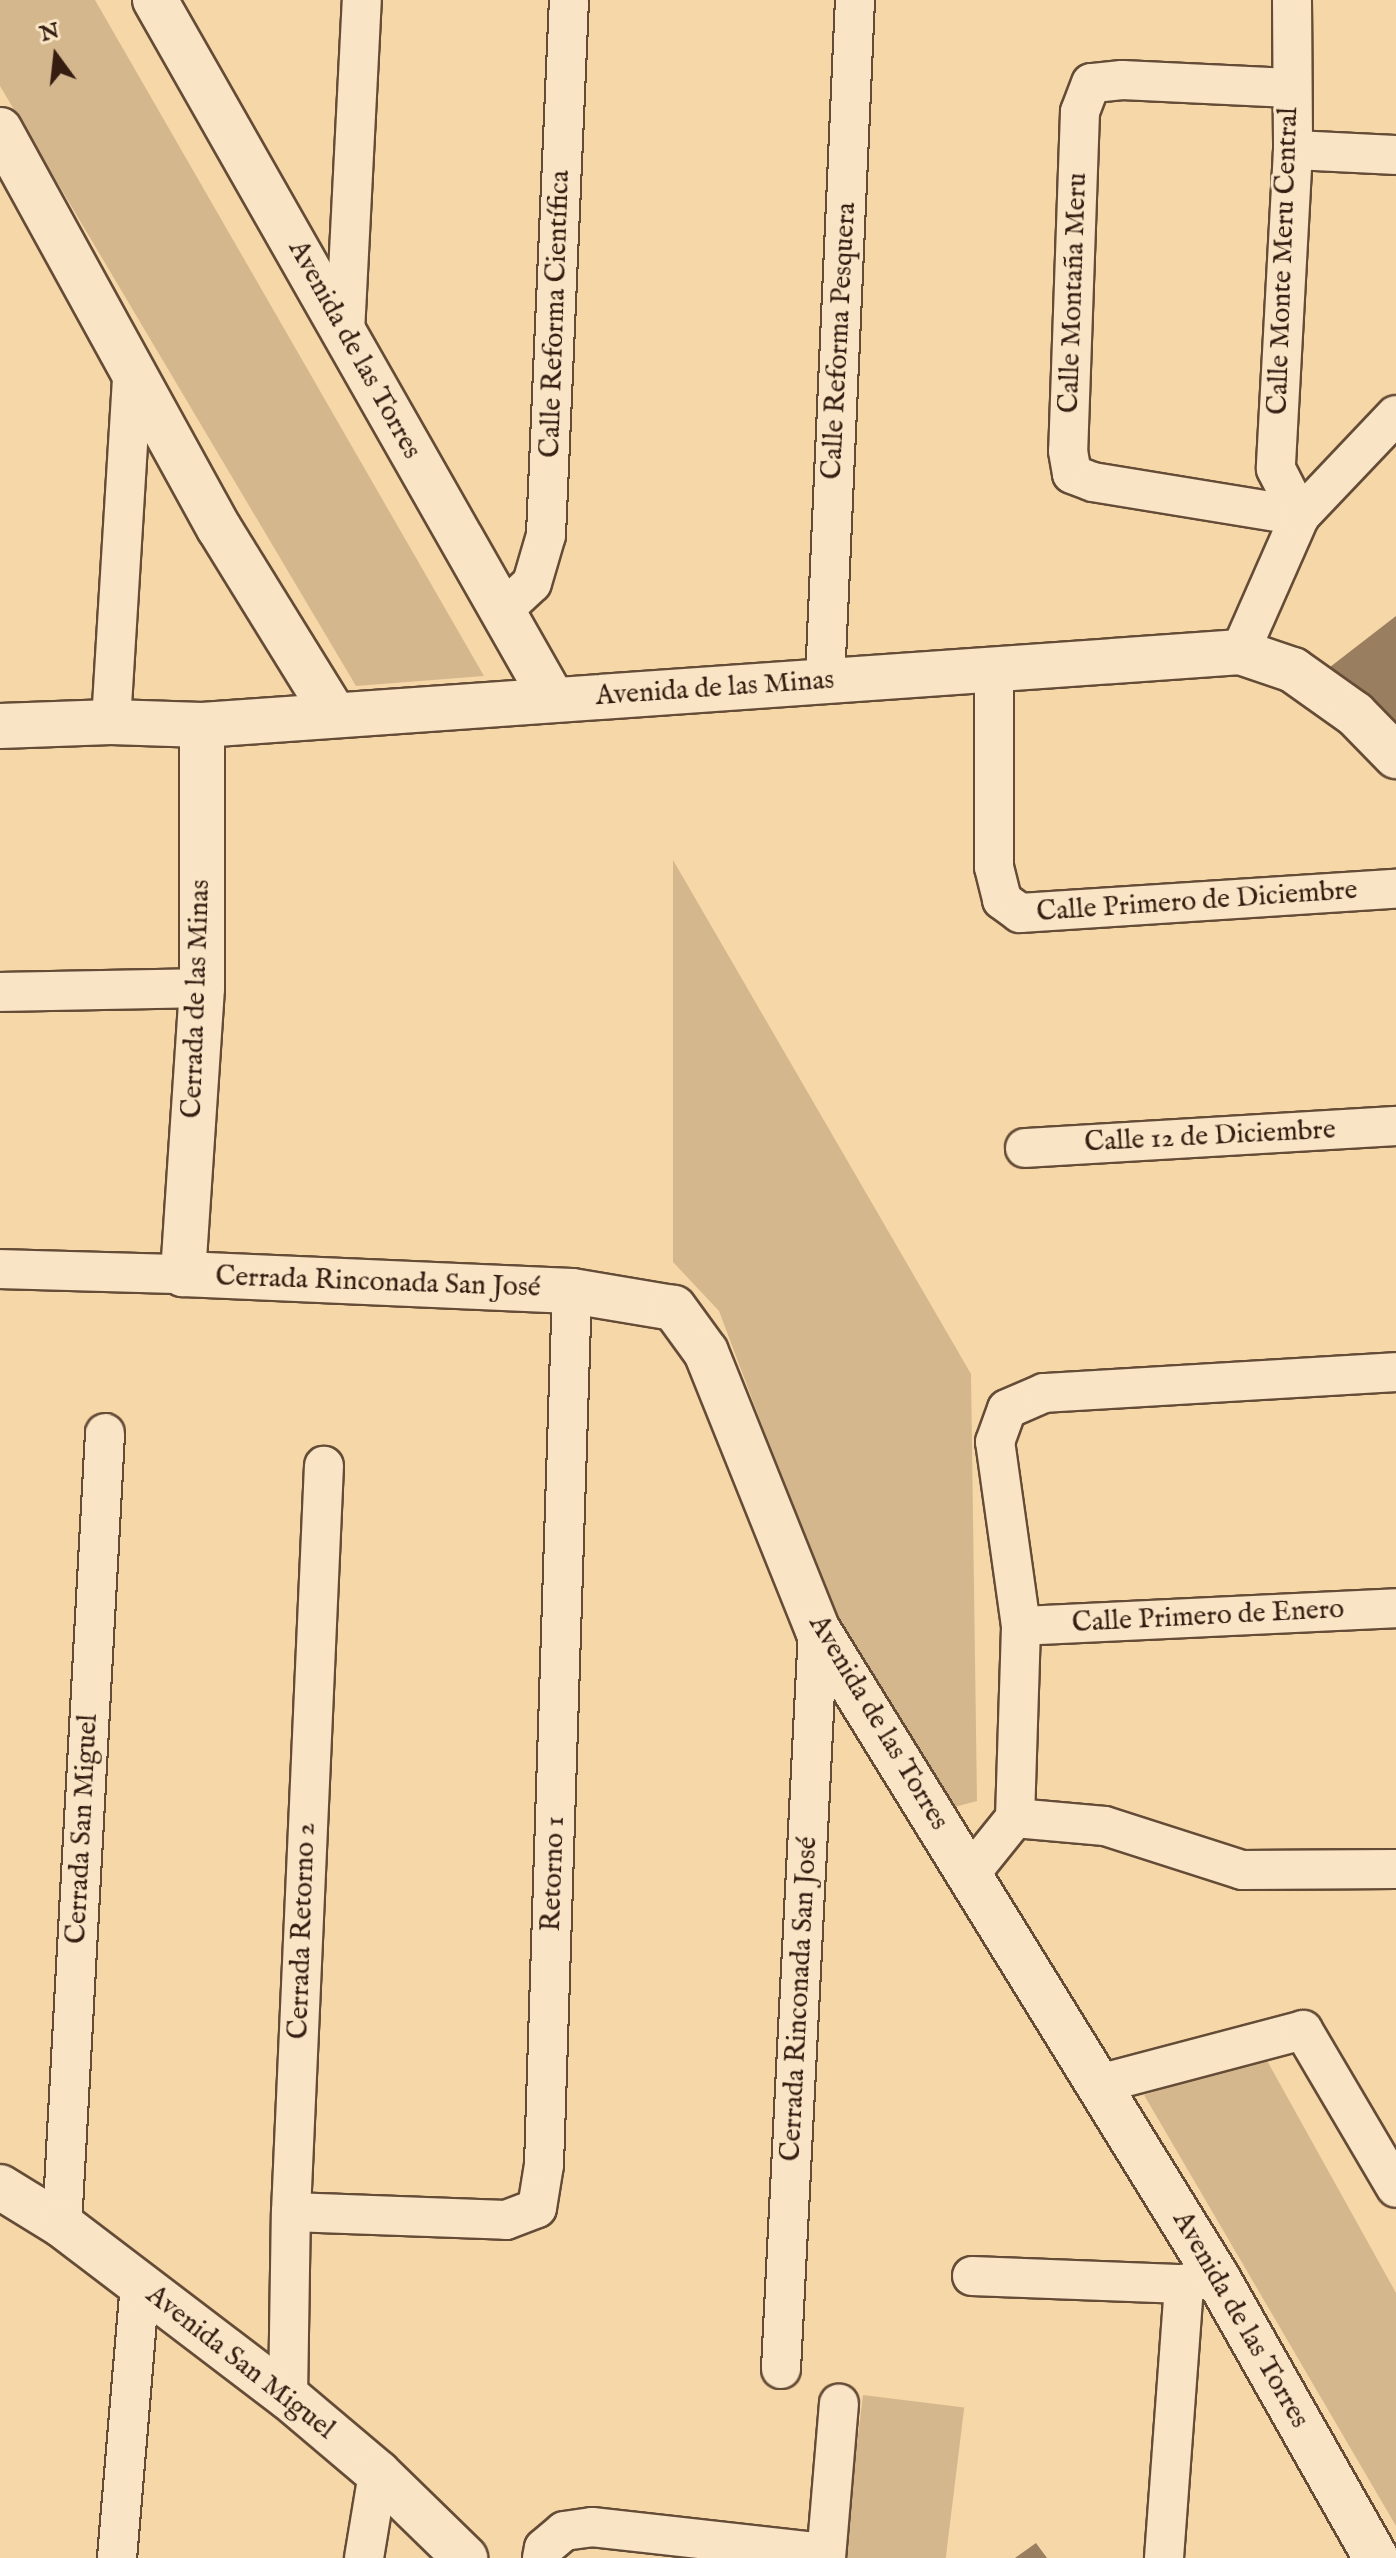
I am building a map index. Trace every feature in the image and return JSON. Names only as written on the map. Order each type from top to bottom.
[{"type":"street","name":"Avenida de las Torres","points":[[155,0],[553,700]]},
{"type":"street","points":[[345,332],[362,0]]},
{"type":"street","name":"Calle Reforma Científica","points":[[501,612],[532,583],[546,535],[569,0]]},
{"type":"street","name":"Calle Reforma Pesquera","points":[[825,681],[855,0]]},
{"type":"street","name":"Calle Monte Meru Central","points":[[1292,0],[1290,88],[1293,150],[1276,469],[1300,516]]},
{"type":"street","name":"Calle Montaña Meru","points":[[1290,88],[1122,80],[1091,83],[1080,112],[1068,451],[1072,474],[1093,482],[1300,516]]},
{"type":"street","points":[[0,130],[219,528],[334,714]]},
{"type":"street","points":[[1293,150],[1396,155]]},
{"type":"street","points":[[111,722],[133,367]]},
{"type":"street","points":[[1240,652],[1300,516],[1396,415]]},
{"type":"street","name":"Avenida de las Minas","points":[[0,726],[111,722],[202,725],[1240,652],[1293,670],[1355,714],[1396,756]]},
{"type":"street","name":"Calle Primero de Diciembre","points":[[994,670],[994,867],[1002,900],[1020,913],[1396,889]]},
{"type":"street","name":"Cerrada de las Minas","points":[[183,1274],[202,988],[202,725]]},
{"type":"street","points":[[0,992],[202,988]]},
{"type":"street","name":"Calle 12 de Diciembre","points":[[1025,1148],[1396,1126]]},
{"type":"street","points":[[0,1269],[183,1274]]},
{"type":"street","name":"Cerrada Rinconada San José","points":[[183,1274],[572,1291]]},
{"type":"street","name":"Avenida de las Torres","points":[[572,1291],[674,1308],[706,1352],[818,1630],[1099,2084],[1200,2280],[1376,2558]]},
{"type":"street","name":"Retorno 1","points":[[291,2212],[506,2220],[537,2208],[544,2165],[572,1291]]},
{"type":"street","points":[[969,1875],[1015,1818],[1021,1626],[995,1442],[1007,1409],[1044,1393],[1396,1372]]},
{"type":"street","name":"Cerrada San Miguel","points":[[62,2225],[105,1433]]},
{"type":"street","name":"Cerrada Retorno 2","points":[[288,2397],[291,2212],[324,1466]]},
{"type":"street","name":"Calle Primero de Enero","points":[[1021,1626],[1396,1608]]},
{"type":"street","name":"Cerrada Rinconada San José","points":[[781,2369],[818,1630]]},
{"type":"street","points":[[1015,1818],[1105,1826],[1242,1870],[1396,1869]]},
{"type":"street","points":[[1099,2084],[1303,2030],[1396,2188]]},
{"type":"street","name":"Avenida San Miguel","points":[[0,2187],[62,2225],[288,2397],[378,2473],[465,2558]]},
{"type":"street","points":[[972,2276],[1200,2280],[1164,2558]]},
{"type":"street","points":[[117,2558],[140,2284]]},
{"type":"street","points":[[542,2558],[544,2548],[564,2531],[592,2527],[825,2555],[839,2404]]},
{"type":"street","points":[[364,2558],[378,2473]]},
{"type":"shaded area","points":[[0,0],[95,0],[484,676],[356,686],[0,86]]},
{"type":"shaded area","points":[[673,860],[971,1374],[977,1801],[940,1811],[847,1651],[719,1311],[673,1262]]},
{"type":"shaded area","points":[[1265,2057],[1396,2293],[1396,2526],[1144,2095]]},
{"type":"shaded area","points":[[863,2395],[964,2407],[946,2558],[843,2558]]},
{"type":"building","points":[[1396,616],[1396,726],[1330,667]]},
{"type":"building","points":[[1036,2543],[1047,2558],[1015,2558]]}]
